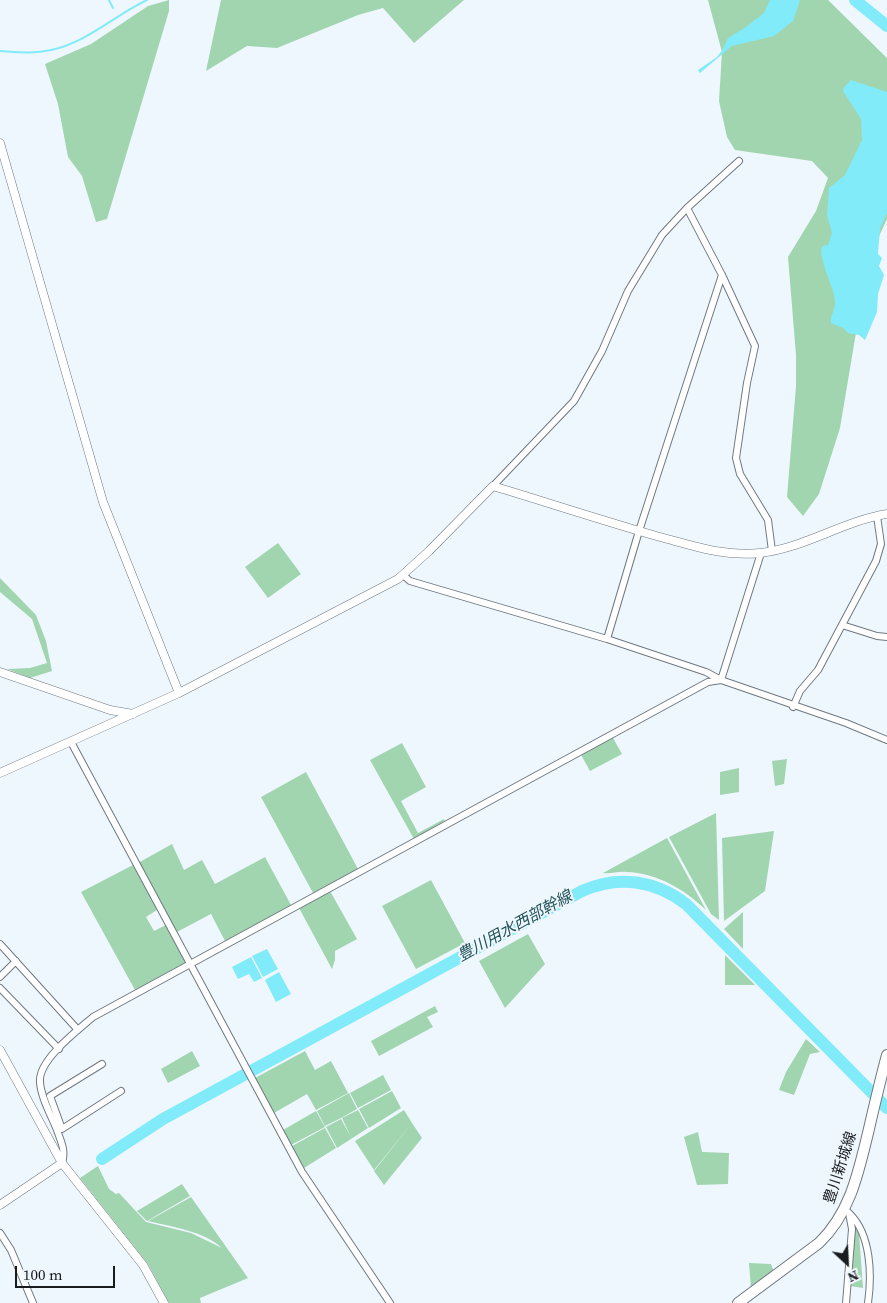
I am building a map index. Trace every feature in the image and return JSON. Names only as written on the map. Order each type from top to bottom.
[{"type":"main road","name":"豊川新城線","points":[[738,1303],[750,1299],[819,1243],[847,1211],[887,1055]]},
{"type":"street","points":[[0,143],[103,502],[179,693]]},
{"type":"street","points":[[0,773],[179,693],[403,575],[493,486],[574,401],[599,359],[628,291],[662,235],[687,208],[739,161]]},
{"type":"street","points":[[687,208],[722,275],[755,346],[747,383],[736,458],[740,474],[768,520],[772,551]]},
{"type":"street","points":[[607,640],[639,531],[722,275]]},
{"type":"street","points":[[493,486],[639,531],[735,555],[772,551],[887,514]]},
{"type":"street","points":[[793,707],[800,691],[818,670],[876,561],[880,544],[878,516]]},
{"type":"street","points":[[721,680],[761,553]]},
{"type":"street","points":[[403,575],[410,581],[706,672],[721,680],[793,707],[846,723],[887,740]]},
{"type":"street","points":[[842,625],[877,636],[887,637]]},
{"type":"street","points":[[0,672],[110,710],[132,714]]},
{"type":"street","points":[[0,1205],[62,1163],[64,1151],[40,1082],[42,1070],[59,1049],[93,1017],[708,682],[721,680]]},
{"type":"street","points":[[70,742],[302,1172],[390,1303]]},
{"type":"street","points":[[0,944],[78,1030]]},
{"type":"street","points":[[0,977],[16,962]]},
{"type":"street","points":[[0,988],[59,1049]]},
{"type":"street","points":[[0,1050],[62,1163],[143,1264],[164,1303]]},
{"type":"street","points":[[102,1064],[50,1096],[62,1129],[121,1091]]},
{"type":"street","points":[[846,1303],[852,1229],[847,1211]]},
{"type":"street","points":[[847,1211],[860,1227],[868,1259],[871,1286],[868,1303]]},
{"type":"street","points":[[0,1232],[33,1303]]},
{"type":"green space","points":[[169,0],[169,11],[107,219],[96,222],[82,176],[68,157],[58,104],[45,64],[91,44],[148,6]]},
{"type":"green space","points":[[221,0],[464,0],[414,43],[383,8],[358,15],[277,48],[247,46],[206,71]]},
{"type":"green space","points":[[708,0],[828,0],[887,58],[887,219],[874,247],[862,297],[840,428],[819,494],[803,516],[787,497],[796,386],[796,355],[788,257],[816,211],[828,178],[812,161],[735,150],[727,137],[719,101],[722,52]]},
{"type":"green space","points":[[278,543],[301,574],[268,598],[245,567]]},
{"type":"green space","points":[[0,578],[36,615],[46,641],[52,671],[30,678],[7,669],[30,668],[47,663],[32,619],[0,592]]},
{"type":"green space","points":[[612,736],[622,754],[590,771],[580,753]]},
{"type":"green space","points":[[402,743],[426,787],[401,801],[418,833],[444,819],[445,821],[414,839],[370,760]]},
{"type":"green space","points":[[787,759],[784,784],[775,786],[772,761]]},
{"type":"green space","points":[[739,768],[739,792],[720,795],[720,772]]},
{"type":"green space","points":[[306,772],[358,869],[313,893],[261,797]]},
{"type":"green space","points":[[716,813],[719,920],[711,914],[669,837]]},
{"type":"green space","points":[[774,831],[765,891],[724,921],[722,838]]},
{"type":"green space","points":[[667,838],[706,910],[689,895],[648,875],[623,872],[603,873]]},
{"type":"green space","points":[[172,844],[184,870],[202,860],[215,884],[265,857],[291,905],[225,941],[211,914],[175,933],[138,863]]},
{"type":"green space","points":[[133,865],[157,910],[146,917],[154,931],[166,925],[186,962],[135,990],[81,892]]},
{"type":"green space","points":[[431,880],[465,943],[416,969],[382,906]]},
{"type":"green space","points":[[330,891],[357,939],[335,951],[332,969],[299,908]]},
{"type":"green space","points":[[743,912],[743,949],[724,929]]},
{"type":"green space","points":[[528,934],[545,964],[505,1008],[479,961]]},
{"type":"green space","points":[[725,955],[755,985],[725,985]]},
{"type":"green space","points":[[435,1006],[438,1012],[427,1017],[433,1027],[379,1056],[371,1041]]},
{"type":"green space","points":[[806,1039],[820,1052],[810,1054],[794,1095],[779,1090],[786,1072]]},
{"type":"green space","points":[[192,1051],[200,1066],[168,1083],[161,1069]]},
{"type":"green space","points":[[305,1051],[315,1070],[331,1061],[348,1093],[316,1110],[307,1094],[274,1113],[255,1078]]},
{"type":"green space","points":[[383,1075],[391,1090],[358,1108],[350,1093]]},
{"type":"green space","points":[[392,1091],[401,1108],[369,1128],[359,1109]]},
{"type":"green space","points":[[349,1093],[357,1109],[325,1126],[317,1111]]},
{"type":"green space","points":[[358,1110],[368,1128],[337,1148],[326,1127],[341,1119],[351,1137],[342,1118]]},
{"type":"green space","points":[[404,1110],[412,1123],[374,1170],[355,1141]]},
{"type":"green space","points":[[316,1111],[325,1127],[291,1145],[283,1130]]},
{"type":"green space","points":[[412,1123],[422,1138],[384,1185],[374,1171]]},
{"type":"green space","points":[[325,1128],[336,1148],[304,1168],[292,1146]]},
{"type":"green space","points":[[698,1132],[702,1152],[729,1153],[728,1184],[697,1185],[684,1137]]},
{"type":"green space","points":[[98,1166],[109,1189],[116,1194],[119,1193],[146,1222],[191,1233],[222,1248],[206,1237],[148,1221],[191,1197],[248,1278],[200,1298],[201,1303],[169,1303],[148,1264],[80,1178]]},
{"type":"green space","points":[[182,1184],[190,1196],[147,1221],[137,1211]]},
{"type":"green space","points":[[855,1225],[859,1234],[863,1288],[850,1286]]},
{"type":"green space","points":[[749,1263],[771,1264],[774,1272],[751,1289]]},
{"type":"water","points":[[770,0],[800,0],[793,21],[774,36],[732,46],[700,73],[698,70],[717,57],[728,38],[764,13]]},
{"type":"water","points":[[851,80],[887,92],[887,213],[880,229],[878,254],[882,258],[879,266],[884,275],[878,294],[877,312],[865,340],[859,335],[848,333],[843,328],[831,323],[835,300],[823,263],[821,250],[823,246],[828,245],[832,233],[827,215],[829,188],[845,175],[862,140],[861,119],[843,91],[844,87]]},
{"type":"water","points":[[267,949],[278,969],[263,977],[252,956]]},
{"type":"water","points":[[251,957],[262,978],[254,982],[249,974],[238,979],[232,967]]},
{"type":"water","points":[[279,972],[291,994],[276,1002],[265,980]]},
{"type":"waterway","points":[[109,0],[113,8]]},
{"type":"waterway","points":[[0,51],[38,52],[64,46],[88,35],[147,0]]},
{"type":"waterway","points":[[855,0],[887,26]]},
{"type":"waterway","name":"豊川用水西部幹線","points":[[102,1159],[163,1119],[582,891],[609,883],[623,882],[649,885],[674,896],[686,904],[887,1108]]}]
